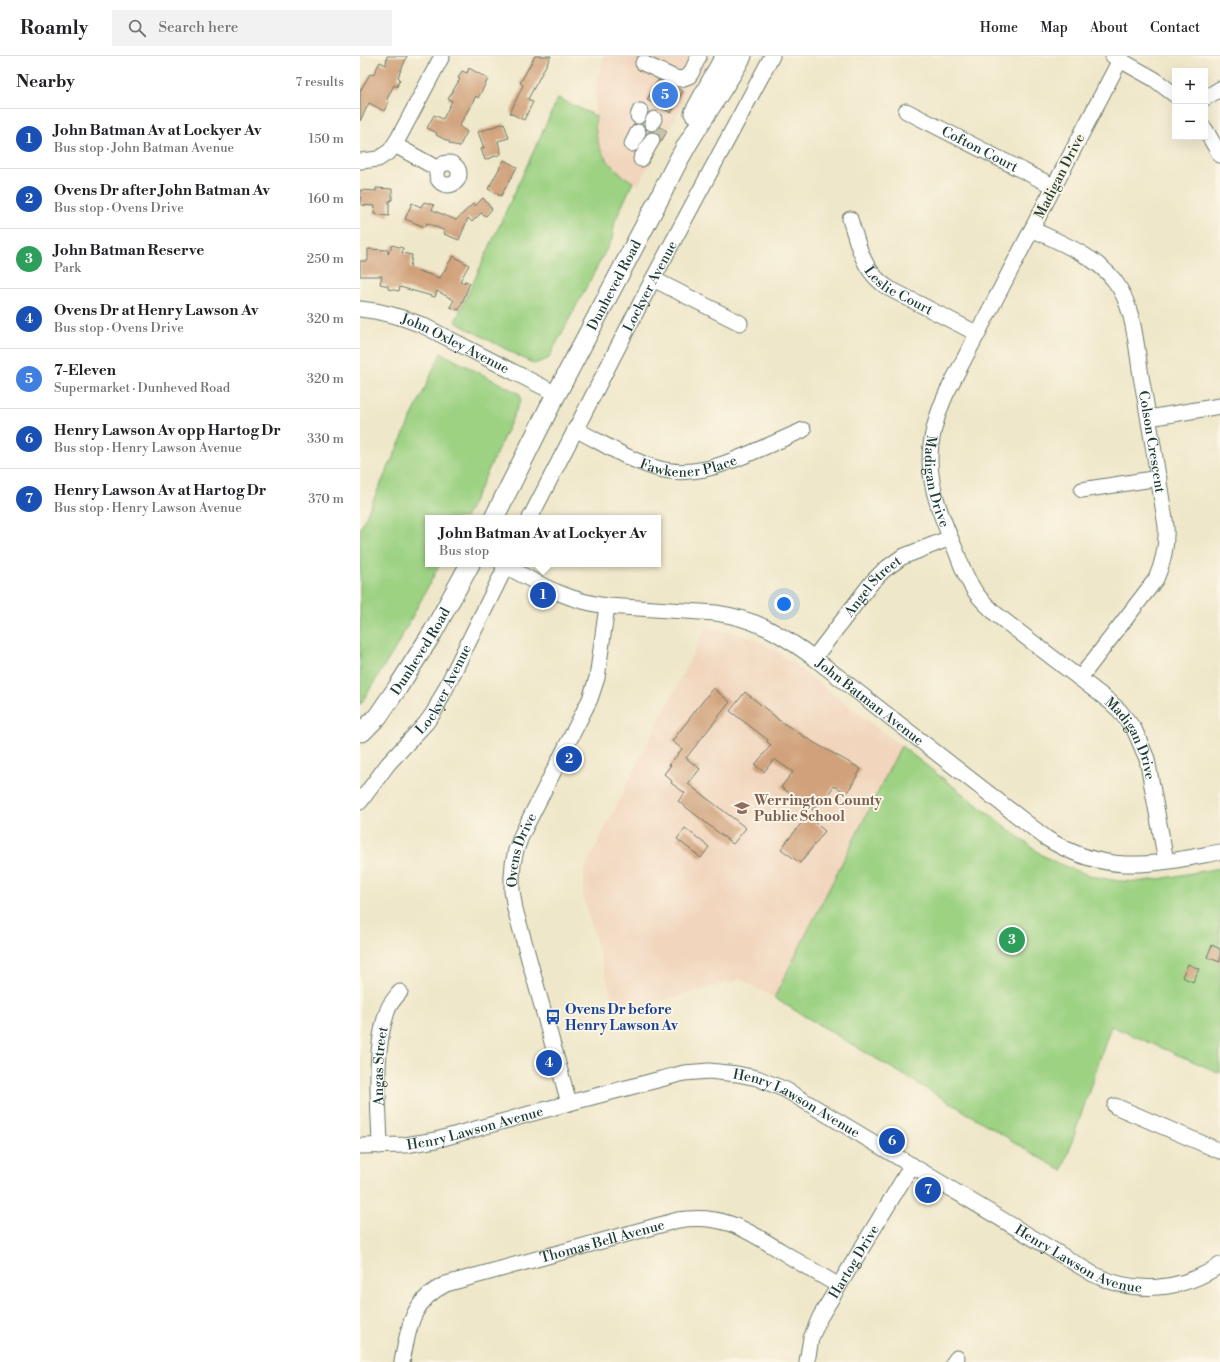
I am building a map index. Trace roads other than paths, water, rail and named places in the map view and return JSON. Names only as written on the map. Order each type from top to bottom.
[{"type":"main road","name":"Dunheved Road","points":[[482,515],[547,389],[725,56]]},
{"type":"main road","name":"Dunheved Road","points":[[496,515],[548,410],[678,161],[727,83],[742,56]]},
{"type":"main road","points":[[548,410],[547,389],[564,379]]},
{"type":"main road","name":"Dunheved Road","points":[[361,733],[378,716],[433,632],[460,567]]},
{"type":"street","points":[[360,161],[378,159],[390,151],[395,145],[442,56]]},
{"type":"street","points":[[643,63],[675,78],[681,79],[687,77],[691,73],[699,56]]},
{"type":"street","name":"Lockyer Avenue","points":[[532,515],[653,279],[772,56]]},
{"type":"street","points":[[1116,58],[1154,79],[1172,93]]},
{"type":"street","name":"Madigan Drive","points":[[1116,58],[1054,186],[940,409],[934,425],[930,461],[932,480],[950,538],[966,577],[981,599],[997,615],[1080,678],[1118,710],[1139,738],[1148,759],[1166,861]]},
{"type":"street","points":[[1208,96],[1220,89]]},
{"type":"street","name":"Cofton Court","points":[[906,111],[1054,186]]},
{"type":"street","points":[[1208,134],[1220,155]]},
{"type":"street","points":[[395,145],[438,169]]},
{"type":"street","name":"Leslie Court","points":[[850,219],[864,262],[879,281],[890,289],[978,334]]},
{"type":"street","name":"Colson Crescent","points":[[1032,229],[1089,258],[1107,272],[1120,288],[1130,312],[1166,526],[1167,541],[1161,566],[1156,578],[1080,678]]},
{"type":"street","points":[[653,279],[740,323]]},
{"type":"street","name":"John Oxley Avenue","points":[[360,309],[387,314],[422,325],[547,389]]},
{"type":"street","points":[[1149,418],[1220,406]]},
{"type":"street","name":"Fawkener Place","points":[[575,429],[646,464],[666,470],[684,472],[706,470],[727,464],[804,430]]},
{"type":"street","points":[[1082,490],[1159,478]]},
{"type":"street","name":"Angel Street","points":[[814,658],[872,582],[884,570],[902,557],[950,538]]},
{"type":"street","name":"Lockyer Avenue","points":[[360,802],[388,764],[434,712],[504,567]]},
{"type":"street","name":"John Batman Avenue","points":[[509,567],[550,589],[570,598],[590,604],[716,613],[752,621],[770,629],[787,638],[997,800],[1057,844],[1075,854],[1106,863],[1135,865],[1220,852]]},
{"type":"street","name":"Ovens Drive","points":[[569,1103],[515,909],[512,892],[512,864],[522,834],[590,699],[595,685],[607,606]]},
{"type":"street","name":"Angas Street","points":[[380,1146],[378,1064],[380,1039],[387,1011],[393,1000],[400,992]]},
{"type":"street","name":"Henry Lawson Avenue","points":[[360,1146],[405,1145],[436,1140],[684,1073],[709,1071],[737,1074],[757,1078],[786,1090],[1093,1274],[1109,1281],[1139,1287],[1164,1287],[1186,1282],[1199,1277],[1220,1265]]},
{"type":"street","points":[[1115,1106],[1220,1151]]},
{"type":"street","name":"Hartog Drive","points":[[807,1362],[815,1328],[838,1286],[912,1166]]},
{"type":"street","name":"Thomas Bell Avenue","points":[[402,1362],[408,1329],[414,1312],[425,1298],[439,1287],[678,1220],[701,1218],[724,1221],[737,1226],[838,1286]]},
{"type":"tunnel","points":[[638,132],[645,119]]},
{"type":"tunnel","points":[[652,140],[659,126]]},
{"type":"place","name":"7-Eleven","points":[[665,95]]},
{"type":"place","name":"John Batman Av at Lockyer Av","points":[[543,595]]},
{"type":"place","name":"Ovens Dr after John Batman Av","points":[[569,759]]},
{"type":"place","name":"Werrington County Public School","points":[[742,808]]},
{"type":"place","name":"John Batman Reserve","points":[[1012,940]]},
{"type":"place","name":"Ovens Dr before Henry Lawson Av","points":[[553,1017]]},
{"type":"place","name":"Ovens Dr at Henry Lawson Av","points":[[549,1063]]},
{"type":"place","name":"Henry Lawson Av opp Hartog Dr","points":[[892,1141]]},
{"type":"place","name":"Henry Lawson Av at Hartog Dr","points":[[928,1190]]}]
